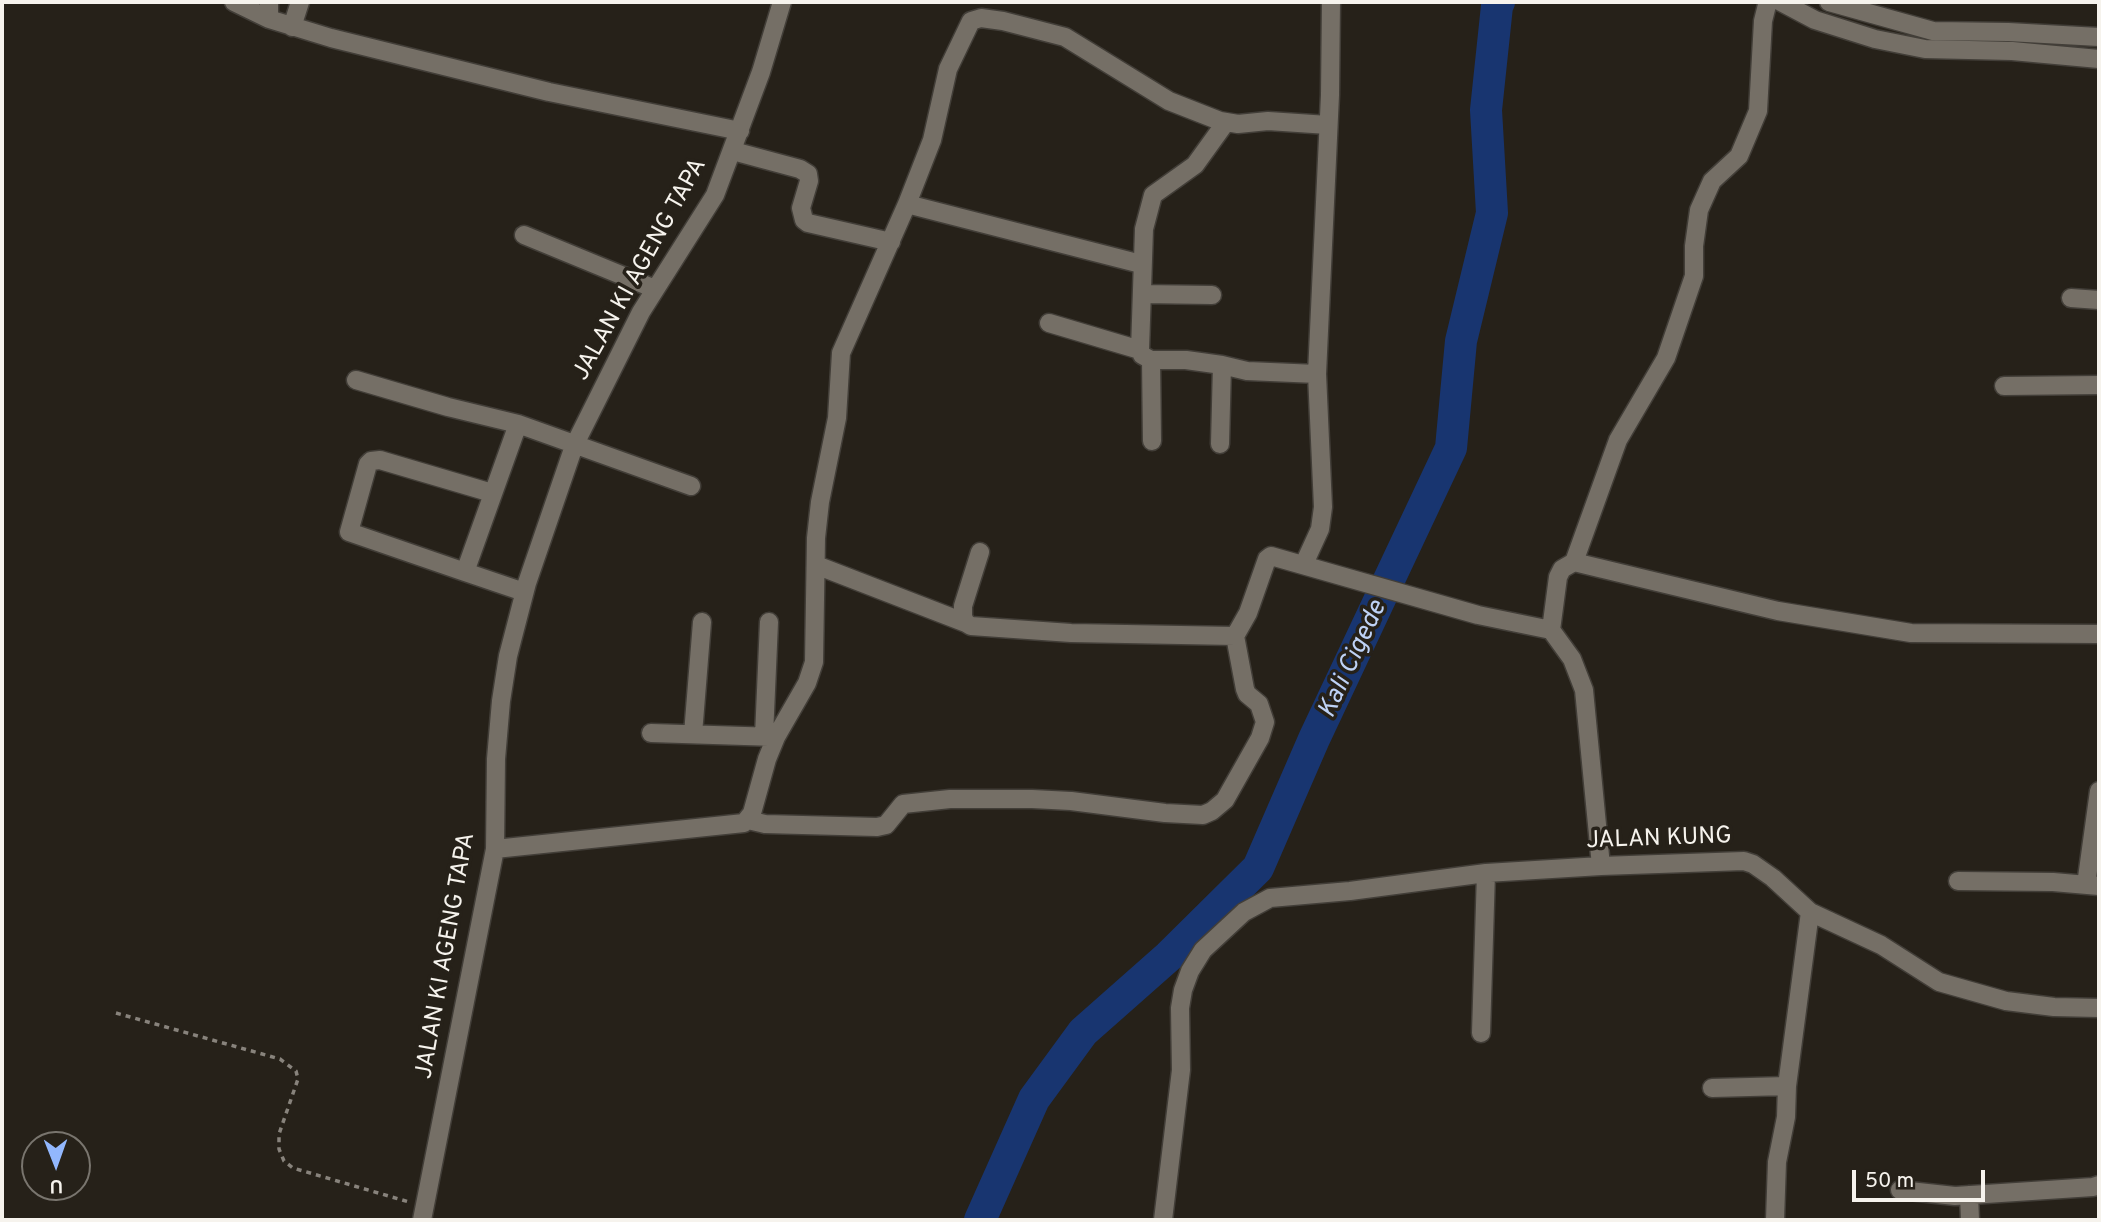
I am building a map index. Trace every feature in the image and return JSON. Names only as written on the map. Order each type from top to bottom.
[{"type":"street","points":[[234,2],[269,10],[292,26],[548,92],[740,131]]},
{"type":"street","points":[[292,26],[300,2]]},
{"type":"street","name":"JALAN KI AGENG TAPA","points":[[423,1213],[495,849],[496,759],[501,701],[508,656],[524,592],[574,446],[641,312],[715,195],[740,131],[782,2]]},
{"type":"street","points":[[1304,564],[1320,529],[1324,508],[1317,373],[1331,2]]},
{"type":"street","points":[[1551,630],[1558,577],[1562,569],[1574,562],[1618,440],[1666,358],[1694,276],[1694,246],[1699,210],[1712,181],[1739,156],[1758,111],[1763,21],[1770,2]]},
{"type":"street","points":[[1781,2],[1815,20],[1875,39],[1925,49],[2012,51],[2099,59]]},
{"type":"street","points":[[1829,2],[1933,31],[2099,37]]},
{"type":"street","points":[[770,737],[807,683],[814,662],[820,502],[832,453],[838,410],[841,353],[891,242],[932,140],[948,69],[968,24],[975,19],[1003,20],[1065,37],[1170,101],[1198,114],[1226,122],[1238,124],[1268,121],[1328,125]]},
{"type":"street","points":[[1153,441],[1142,294],[1144,229],[1153,195],[1195,165],[1226,122]]},
{"type":"street","points":[[733,150],[804,171],[809,181],[801,208],[803,220],[808,223],[891,242]]},
{"type":"street","points":[[907,204],[1142,264]]},
{"type":"street","points":[[524,235],[655,289]]},
{"type":"street","points":[[1142,294],[1212,295]]},
{"type":"street","points":[[2071,298],[2099,300]]},
{"type":"street","points":[[1049,323],[1146,355],[1247,371],[1317,373]]},
{"type":"street","points":[[1220,444],[1222,365]]},
{"type":"street","points":[[356,380],[518,424],[691,486]]},
{"type":"street","points":[[2004,386],[2099,385]]},
{"type":"street","points":[[465,572],[518,424]]},
{"type":"street","points":[[492,493],[380,460],[371,461],[349,532],[524,592]]},
{"type":"street","points":[[966,623],[963,606],[980,552]]},
{"type":"street","points":[[748,820],[765,824],[877,827],[886,825],[903,804],[950,799],[1070,801],[1203,815],[1212,811],[1225,800],[1260,738],[1265,722],[1259,704],[1245,689],[1235,636],[1248,613],[1269,557],[1304,564],[1478,615],[1551,630],[1572,659],[1584,690],[1601,866]]},
{"type":"street","points":[[1574,562],[1778,611],[1911,633],[2099,634]]},
{"type":"street","points":[[816,565],[971,626],[1071,633],[1235,636]]},
{"type":"street","points":[[693,734],[702,622]]},
{"type":"street","points":[[495,849],[734,825],[748,820],[767,760],[770,737],[769,622]]},
{"type":"street","points":[[652,733],[770,737]]},
{"type":"street","points":[[1958,881],[2093,885],[2099,792]]},
{"type":"street","name":"JALAN KUNG","points":[[1163,1220],[1181,1070],[1180,1008],[1183,990],[1203,950],[1244,912],[1270,898],[1350,891],[1486,873],[1744,862],[1767,873],[1810,912],[1881,945],[1939,982],[2006,1001],[2053,1007],[2099,1008]]},
{"type":"street","points":[[1481,1033],[1486,873]]},
{"type":"street","points":[[1775,1220],[1777,1162],[1786,1116],[1787,1086],[1810,912]]},
{"type":"street","points":[[1712,1088],[1787,1086]]},
{"type":"street","points":[[1899,1190],[1955,1196],[2099,1185]]},
{"type":"street","points":[[1969,1195],[1970,1220]]},
{"type":"path","points":[[116,1013],[280,1059],[296,1071],[298,1079],[279,1134],[279,1149],[284,1161],[293,1167],[423,1213]]},
{"type":"waterway","name":"Kali Cigede","points":[[980,1220],[1034,1099],[1083,1032],[1169,956],[1258,868],[1314,739],[1451,448],[1461,341],[1492,213],[1486,110],[1499,2]]}]
